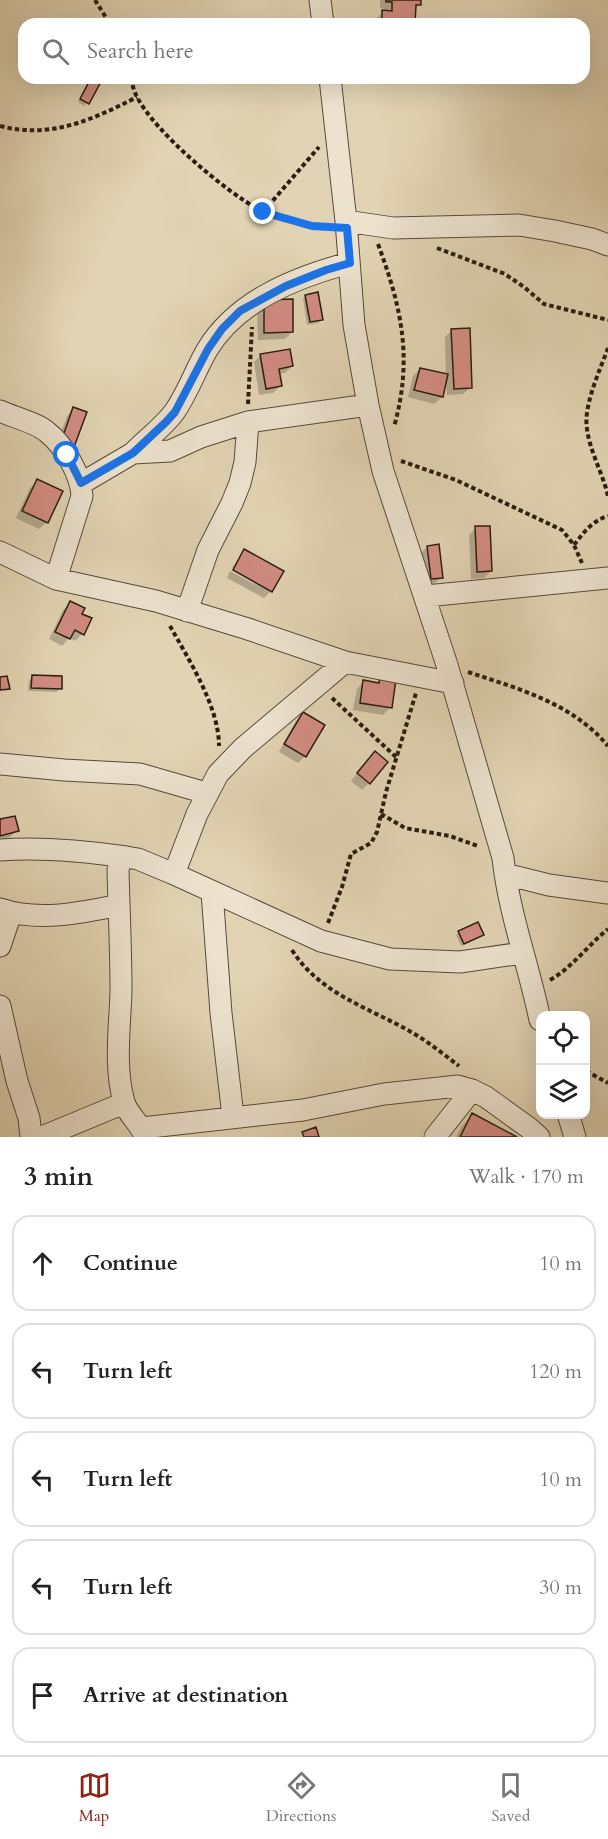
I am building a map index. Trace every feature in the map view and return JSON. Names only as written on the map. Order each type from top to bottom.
[{"type":"street","points":[[320,0],[322,18]]},
{"type":"street","points":[[331,84],[347,225],[354,325],[382,471],[426,596],[450,674],[504,866],[522,953],[538,1011]]},
{"type":"street","points":[[347,225],[369,224],[393,228],[519,225],[564,233],[608,245]]},
{"type":"street","points":[[81,483],[133,453],[175,412],[208,349],[222,329],[240,311],[326,270],[350,263]]},
{"type":"street","points":[[133,453],[170,451],[201,437],[248,422],[368,405]]},
{"type":"street","points":[[0,411],[47,431],[67,455],[81,483],[82,496],[56,579]]},
{"type":"street","points":[[187,611],[208,550],[240,483],[245,462],[248,422]]},
{"type":"street","points":[[1,555],[56,579],[156,601],[345,662],[421,677],[450,674]]},
{"type":"street","points":[[426,596],[598,578]]},
{"type":"street","points":[[174,874],[207,794],[218,774],[243,748],[345,662]]},
{"type":"street","points":[[0,764],[140,774],[207,794]]},
{"type":"street","points":[[0,850],[84,851],[138,859],[321,940],[390,959],[460,962],[522,953]]},
{"type":"street","points":[[126,857],[120,862],[118,870],[121,960],[119,1066],[124,1103],[143,1132],[233,1116],[303,1110],[384,1094],[458,1086],[486,1097],[539,1137]]},
{"type":"street","points":[[504,866],[549,885],[608,893]]},
{"type":"street","points":[[212,892],[221,1013],[233,1116]]},
{"type":"street","points":[[0,945],[6,911],[50,915],[84,913],[119,905]]},
{"type":"street","points":[[0,1006],[17,1081],[29,1118],[31,1137]]},
{"type":"street","points":[[435,1137],[472,1090]]},
{"type":"street","points":[[42,1137],[124,1103]]},
{"type":"street","points":[[570,1119],[576,1137]]},
{"type":"path","points":[[95,0],[106,18]]},
{"type":"path","points":[[132,84],[137,97],[156,123],[220,184],[263,212],[312,226],[347,225]]},
{"type":"path","points":[[0,126],[20,131],[42,131],[61,127],[94,119],[137,97]]},
{"type":"path","points":[[263,212],[336,130]]},
{"type":"path","points":[[369,224],[400,310],[403,332],[405,362],[401,404],[392,435]]},
{"type":"path","points":[[427,243],[505,274],[544,304],[608,320]]},
{"type":"path","points":[[248,422],[253,303]]},
{"type":"path","points":[[608,348],[591,400],[586,428],[608,496]]},
{"type":"path","points":[[382,471],[386,455],[456,480],[562,530],[598,578]]},
{"type":"path","points":[[574,545],[587,527],[600,518],[608,516]]},
{"type":"path","points":[[156,601],[206,694],[219,742],[218,774]]},
{"type":"path","points":[[450,674],[528,692],[557,704],[583,722],[608,746]]},
{"type":"path","points":[[321,940],[342,887],[351,854],[371,843],[377,832],[396,757],[421,677]]},
{"type":"path","points":[[319,685],[396,757]]},
{"type":"path","points":[[381,814],[405,828],[462,840],[504,866]]},
{"type":"path","points":[[534,990],[566,970],[591,943],[608,929]]},
{"type":"path","points":[[291,948],[321,983],[418,1036],[461,1067]]},
{"type":"path","points":[[590,1074],[608,1083]]},
{"type":"building","points":[[386,0],[421,0],[421,5],[416,5],[415,18],[382,18],[382,10],[392,11],[392,2],[386,2]]},
{"type":"building","points":[[88,84],[100,84],[89,104],[80,99]]},
{"type":"building","points":[[318,292],[323,320],[310,322],[305,295]]},
{"type":"building","points":[[293,299],[293,332],[264,333],[264,300]]},
{"type":"building","points":[[470,328],[472,388],[454,389],[451,329]]},
{"type":"building","points":[[290,349],[293,366],[279,369],[282,386],[266,389],[260,354]]},
{"type":"building","points":[[420,368],[448,374],[443,397],[414,390]]},
{"type":"building","points":[[73,407],[87,412],[74,447],[61,442]]},
{"type":"building","points":[[37,479],[63,491],[48,523],[22,511]]},
{"type":"building","points":[[475,526],[490,526],[492,571],[477,572]]},
{"type":"building","points":[[439,544],[443,578],[431,579],[427,546]]},
{"type":"building","points":[[244,549],[284,571],[272,592],[233,570]]},
{"type":"building","points":[[70,601],[85,608],[82,614],[92,618],[84,635],[75,630],[70,639],[55,632]]},
{"type":"building","points":[[32,675],[62,676],[62,689],[31,688]]},
{"type":"building","points":[[7,676],[10,689],[0,690],[0,677]]},
{"type":"building","points":[[380,676],[396,679],[392,708],[360,703],[363,680],[379,683]]},
{"type":"building","points":[[303,712],[325,725],[306,757],[284,744]]},
{"type":"building","points":[[375,751],[388,762],[370,784],[357,773]]},
{"type":"building","points":[[15,816],[19,831],[0,836],[0,819]]},
{"type":"building","points":[[478,922],[484,935],[464,944],[458,931]]},
{"type":"building","points":[[472,1113],[517,1137],[460,1137]]},
{"type":"building","points":[[316,1127],[319,1137],[304,1137],[302,1132]]},
{"type":"route","points":[[67,455],[81,483],[120,462],[133,453],[175,412],[208,349],[222,329],[240,311],[286,286],[350,263],[347,228],[312,226],[263,212]]}]
